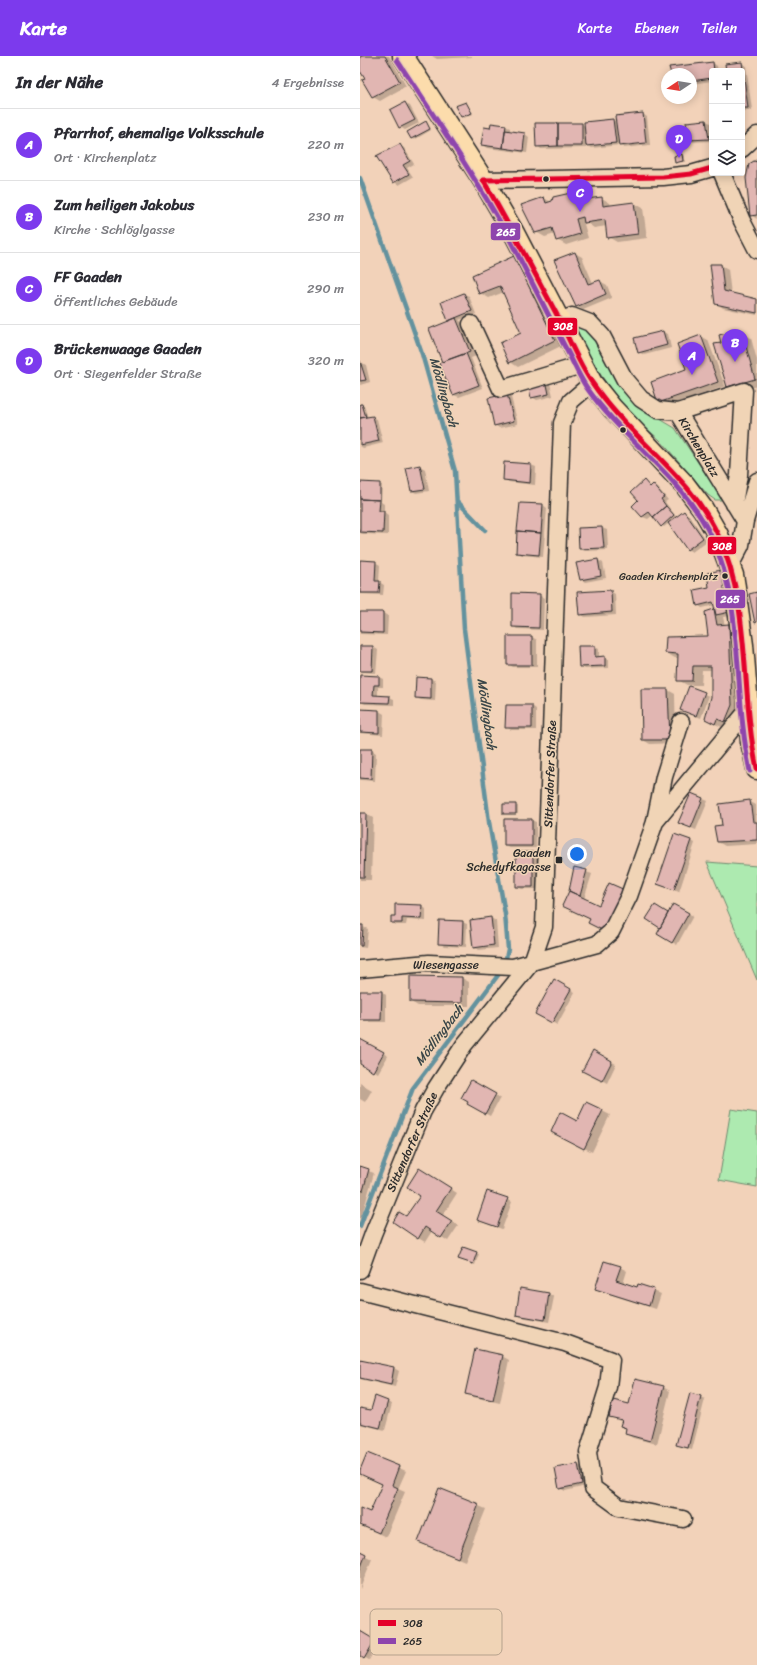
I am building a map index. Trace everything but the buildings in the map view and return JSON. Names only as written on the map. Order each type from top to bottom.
[{"type":"main road","points":[[403,56],[483,180],[514,233],[558,321],[592,383],[612,408],[685,485],[703,509],[718,534],[733,575],[739,607],[751,742],[757,769]]},
{"type":"street","points":[[745,146],[757,135]]},
{"type":"street","points":[[483,180],[663,177],[691,174],[709,169]]},
{"type":"street","points":[[723,176],[742,221],[757,250]]},
{"type":"street","name":"Kirchenplatz","points":[[558,321],[572,316],[590,323],[602,336],[625,380],[641,399],[658,410],[678,412],[745,521]]},
{"type":"street","points":[[470,324],[501,389],[582,366]]},
{"type":"street","name":"Sittendorfer Straße","points":[[360,1270],[372,1234],[423,1111],[464,1045],[532,962],[544,927],[562,423],[571,401],[592,383]]},
{"type":"street","points":[[678,412],[744,391],[739,475],[734,504]]},
{"type":"street","points":[[730,566],[741,545],[745,521],[757,481]]},
{"type":"street","points":[[659,818],[748,711]]},
{"type":"street","points":[[659,818],[664,777],[681,722]]},
{"type":"street","name":"Wiesengasse","points":[[360,969],[429,963],[513,966],[597,944],[611,932],[630,896],[659,818]]},
{"type":"street","points":[[360,1291],[565,1342],[611,1360],[608,1387],[588,1452],[593,1488],[619,1507],[682,1519]]},
{"type":"green space","points":[[571,322],[577,322],[590,333],[603,351],[621,385],[633,403],[675,428],[705,473],[724,493],[721,500],[715,500],[708,495],[660,440],[632,416],[616,397],[590,359]]},
{"type":"green space","points":[[707,862],[757,866],[757,980]]},
{"type":"green space","points":[[731,1109],[757,1113],[757,1187],[719,1180]]},
{"type":"waterway","name":"Mödlingbach","points":[[360,178],[422,354],[455,471],[464,629],[489,822],[505,914],[508,949],[505,963]]},
{"type":"waterway","points":[[457,501],[485,530]]},
{"type":"waterway","name":"Mödlingbach","points":[[360,1226],[413,1088],[502,970]]},
{"type":"transit line","name":"265","points":[[397,60],[495,213],[587,388],[618,425],[670,478],[686,497],[712,538],[722,565],[734,623],[745,742],[750,771]]},
{"type":"transit line","name":"308","points":[[483,180],[663,177],[691,174],[709,169]]},
{"type":"transit line","name":"308","points":[[483,180],[530,264],[578,359],[593,384],[624,422],[676,475],[692,494],[718,535],[729,563],[741,621],[752,740],[757,769]]},
{"type":"place","name":"Brückenwaage Gaaden","points":[[679,158]]},
{"type":"place","name":"FF Gaaden","points":[[580,212]]},
{"type":"place","name":"Zum heiligen Jakobus","points":[[735,362]]},
{"type":"place","name":"Pfarrhof, ehemalige Volksschule","points":[[692,375]]},
{"type":"place","name":"Gaaden Kirchenplatz","points":[[725,576]]},
{"type":"place","name":"Gaaden Schedyfkagasse","points":[[559,860]]}]
